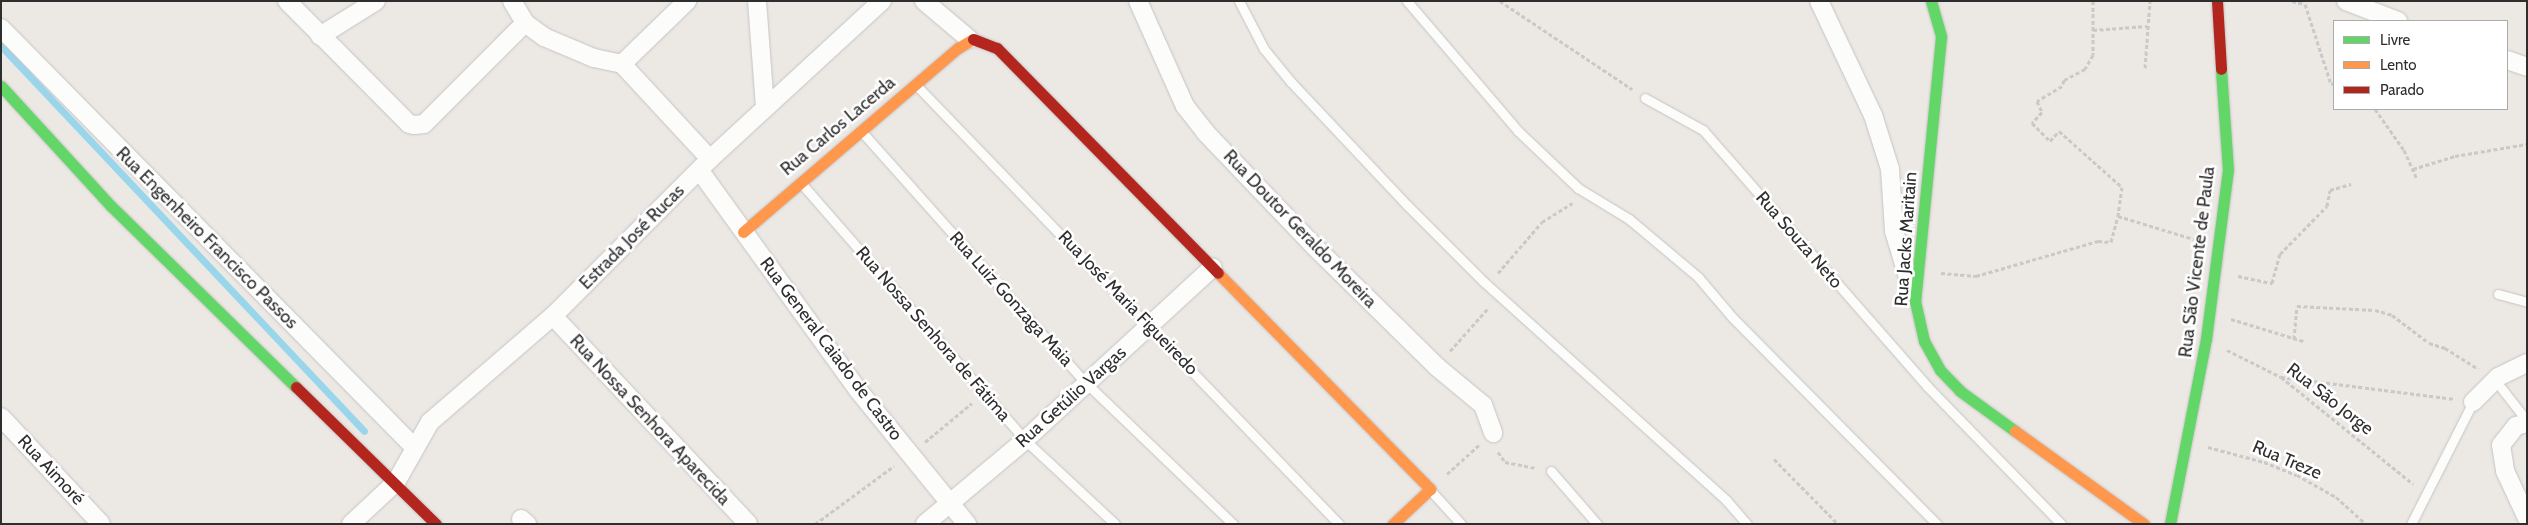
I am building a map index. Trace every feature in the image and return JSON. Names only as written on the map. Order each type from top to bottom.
[{"type":"street","points":[[288,1],[320,36],[408,124],[424,124],[525,23]]},
{"type":"street","points":[[320,36],[376,1]]},
{"type":"street","points":[[512,1],[525,23],[568,48],[622,64],[688,1]]},
{"type":"street","points":[[757,1],[765,108]]},
{"type":"street","name":"Estrada José Rucas","points":[[351,524],[396,482],[414,447],[430,422],[553,316],[705,165],[882,1]]},
{"type":"street","points":[[924,1],[963,44],[982,40],[997,48],[1430,489],[1392,524]]},
{"type":"street","name":"Rua Doutor Geraldo Moreira","points":[[1138,1],[1185,106],[1206,133],[1314,246],[1437,367],[1482,406],[1493,433]]},
{"type":"street","points":[[1820,1],[1873,115],[1890,169],[1894,231],[1915,301]]},
{"type":"street","name":"Rua Jacks Maritain","points":[[1931,1],[1942,37],[1915,301],[1924,341],[1940,370],[1960,391],[2144,524]]},
{"type":"street","name":"Rua São Vicente de Paula","points":[[2170,524],[2188,441],[2206,339],[2228,170],[2217,1]]},
{"type":"street","points":[[2346,1],[2395,20]]},
{"type":"street","name":"Rua Engenheiro Francisco Passos","points":[[1,28],[414,447]]},
{"type":"street","name":"Rua Carlos Lacerda","points":[[743,232],[800,181],[963,44]]},
{"type":"street","points":[[2508,60],[2527,67]]},
{"type":"street","name":"Rua General Caiado de Castro","points":[[622,64],[705,165],[743,232],[858,390],[967,524]]},
{"type":"street","points":[[1,86],[111,206],[396,482],[436,524]]},
{"type":"street","name":"Rua Getúlio Vargas","points":[[925,524],[1025,440],[1213,267]]},
{"type":"street","name":"Rua Nossa Senhora Aparecida","points":[[553,316],[748,524]]},
{"type":"street","points":[[2473,402],[2495,380],[2515,367],[2527,363]]},
{"type":"street","name":"Rua Aimoré","points":[[1,417],[101,524]]},
{"type":"street","points":[[2527,422],[2516,426],[2501,445],[2504,471],[2527,518]]},
{"type":"lane","points":[[1239,1],[1264,49],[1291,82],[1487,285],[1726,500],[1747,524]]},
{"type":"lane","points":[[1407,1],[1518,131],[1587,194],[1650,235],[1698,277],[1746,331],[1937,524]]},
{"type":"lane","name":"Rua José Maria Figueiredo","points":[[915,84],[1339,524]]},
{"type":"lane","name":"Rua Souza Neto","points":[[1645,98],[1703,130],[1927,386],[2061,524]]},
{"type":"lane","name":"Rua Luiz Gonzaga Maia","points":[[861,130],[1086,383],[1233,524]]},
{"type":"lane","name":"Rua Nossa Senhora de Fátima","points":[[800,181],[1025,440],[1115,524]]},
{"type":"lane","points":[[2498,294],[2527,302]]},
{"type":"lane","points":[[2495,380],[2527,422]]},
{"type":"lane","points":[[2412,524],[2473,402]]},
{"type":"lane","points":[[1551,471],[1597,524]]},
{"type":"lane","points":[[1430,489],[1461,524]]},
{"type":"path","points":[[1500,1],[1645,98]]},
{"type":"path","points":[[1918,271],[1976,276],[2098,242],[2111,242],[2118,216],[2122,188],[2059,131],[2050,141],[2032,122],[2042,112],[2037,101],[2062,86],[2064,80],[2085,69],[2093,55],[2093,1]]},
{"type":"path","points":[[2145,68],[2150,1]]},
{"type":"path","points":[[2292,1],[2304,4],[2331,84],[2333,83]]},
{"type":"path","points":[[2093,30],[2147,26]]},
{"type":"path","points":[[2376,110],[2404,150],[2417,178]]},
{"type":"path","points":[[2413,169],[2455,156],[2527,144]]},
{"type":"path","points":[[2215,272],[2272,283],[2280,254],[2327,206],[2330,190],[2351,184]]},
{"type":"path","points":[[1487,285],[1542,222],[1587,194]]},
{"type":"path","points":[[2118,216],[2200,240]]},
{"type":"path","points":[[1437,367],[1499,296]]},
{"type":"path","points":[[2294,340],[2297,306],[2375,310],[2392,315],[2429,343],[2445,348],[2495,380]]},
{"type":"path","points":[[2209,312],[2294,340],[2306,342]]},
{"type":"path","name":"Rua São Jorge","points":[[2206,339],[2281,377],[2427,496]]},
{"type":"path","points":[[2281,377],[2473,402]]},
{"type":"path","points":[[1430,489],[1493,433]]},
{"type":"path","points":[[1493,433],[1492,444],[1505,462],[1551,471]]},
{"type":"path","name":"Rua Treze","points":[[2188,441],[2264,462],[2297,476],[2336,497],[2366,524]]},
{"type":"path","points":[[1774,459],[1838,524]]},
{"type":"waterway","points":[[1,46],[364,431]]},
{"type":"traffic: fast","points":[[1931,1],[1941,37],[1915,301],[1924,341],[1940,370],[1960,391],[2015,431]]},
{"type":"traffic: fast","points":[[2170,524],[2206,339],[2228,170],[2221,69]]},
{"type":"traffic: fast","points":[[1,86],[111,206],[296,387]]},
{"type":"traffic: slow","points":[[743,232],[958,48],[973,39]]},
{"type":"traffic: slow","points":[[1218,273],[1430,489],[1393,524]]},
{"type":"traffic: slow","points":[[2015,431],[2144,524]]},
{"type":"traffic: jam","points":[[2217,1],[2221,69]]},
{"type":"traffic: jam","points":[[973,39],[997,48],[1218,273]]},
{"type":"traffic: jam","points":[[296,387],[436,524]]}]
